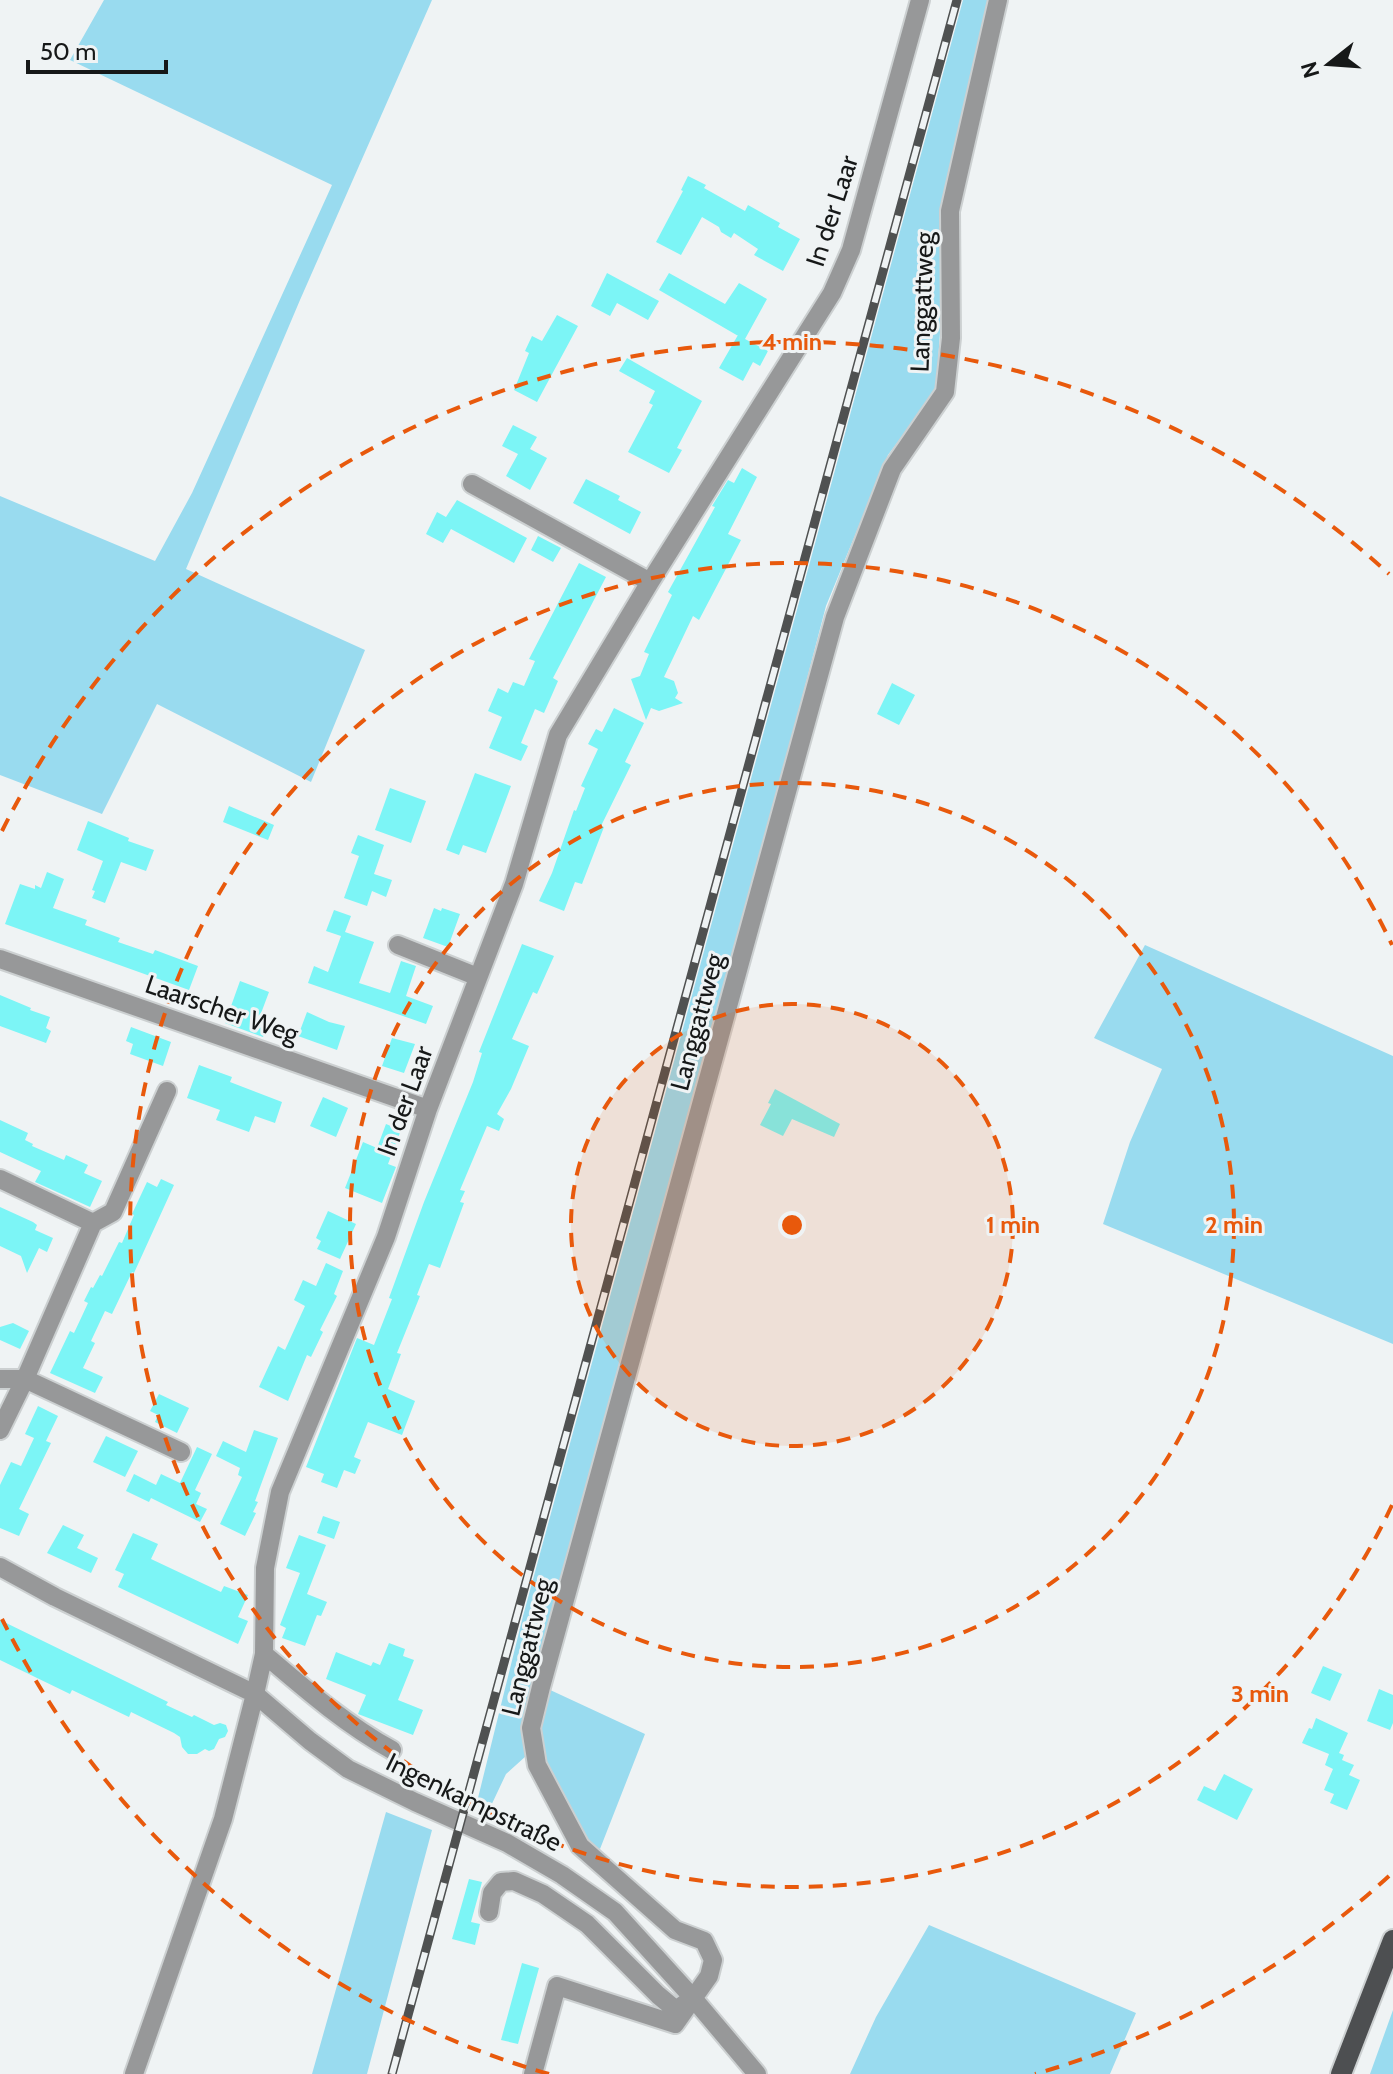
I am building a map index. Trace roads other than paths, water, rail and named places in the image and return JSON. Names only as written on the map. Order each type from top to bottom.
[{"type":"main road","points":[[1341,2074],[1393,1940]]},
{"type":"street","name":"In der Laar","points":[[255,1694],[264,1654],[265,1568],[280,1492],[386,1237],[428,1109],[514,884],[558,735],[650,582],[832,293],[851,250],[920,0]]},
{"type":"street","name":"Langgattweg","points":[[693,1998],[709,1976],[713,1960],[704,1941],[675,1930],[580,1846],[537,1765],[531,1728],[835,617],[892,469],[945,392],[951,338],[950,211],[998,0]]},
{"type":"street","points":[[472,484],[650,582]]},
{"type":"street","points":[[398,945],[478,977]]},
{"type":"street","name":"Laarscher Weg","points":[[0,959],[428,1109]]},
{"type":"street","points":[[0,1430],[93,1223],[113,1212],[167,1091]]},
{"type":"street","points":[[0,1179],[93,1223]]},
{"type":"street","points":[[0,1379],[25,1379],[181,1452]]},
{"type":"street","name":"Ingenkampstraße","points":[[0,1567],[255,1694],[348,1769],[507,1843],[562,1875],[615,1912],[757,2074]]},
{"type":"street","points":[[264,1654],[331,1710],[392,1750]]},
{"type":"street","points":[[134,2074],[223,1819],[255,1694]]},
{"type":"street","points":[[489,1912],[492,1893],[501,1882],[514,1881],[543,1894],[587,1924],[676,2010],[693,1998]]},
{"type":"street","points":[[533,2074],[557,1986],[675,2024],[693,1998]]},
{"type":"railway","points":[[392,2074],[957,0]]}]
